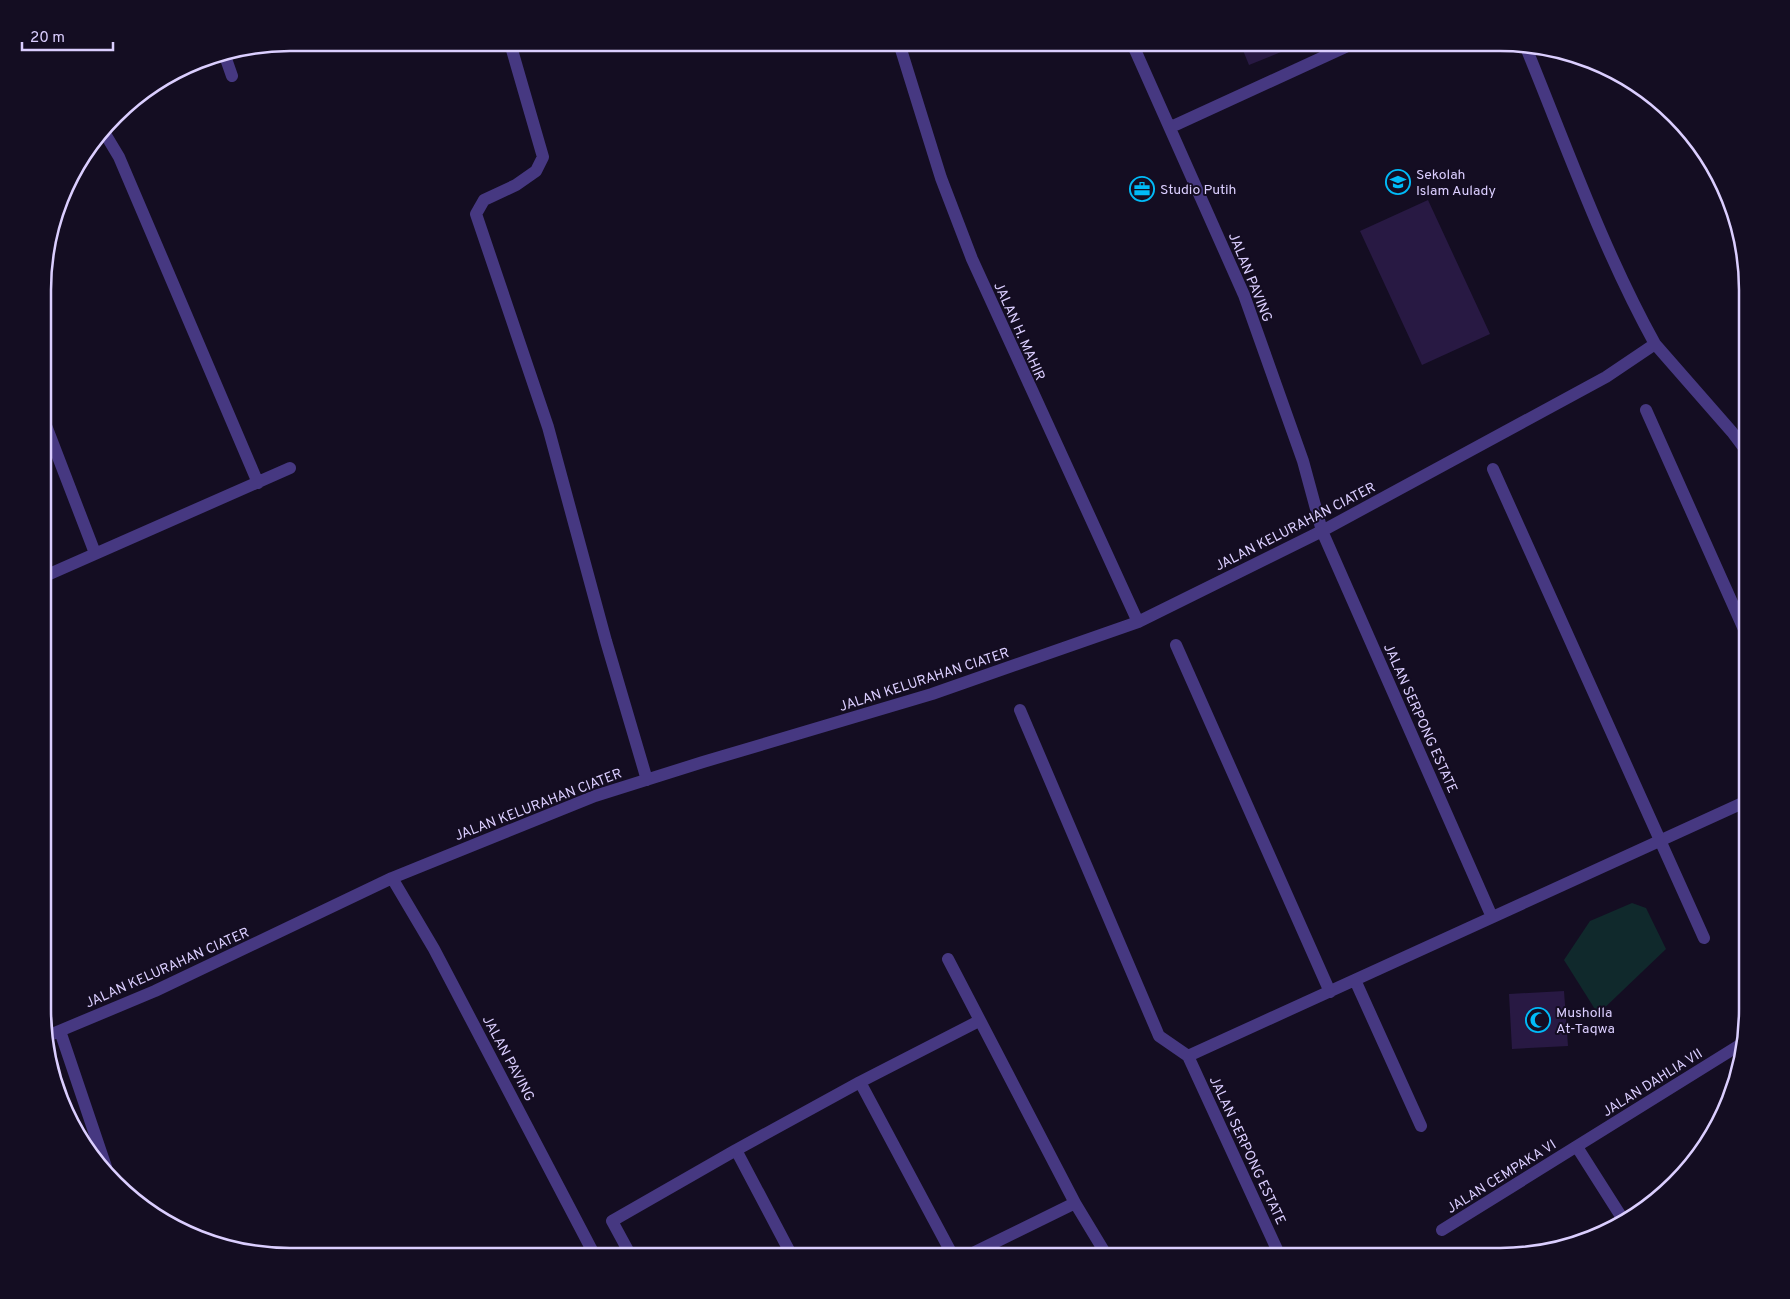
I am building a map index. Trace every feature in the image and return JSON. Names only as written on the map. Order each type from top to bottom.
[{"type":"street","points":[[512,51],[544,157],[536,170],[516,185],[484,200],[476,214],[548,427],[603,631],[647,780]]},
{"type":"street","name":"JALAN H. MAHIR","points":[[901,51],[941,178],[972,260],[1138,622]]},
{"type":"street","name":"JALAN PAVING","points":[[1136,51],[1172,127],[1247,304],[1303,461],[1322,531]]},
{"type":"street","points":[[1172,127],[1337,51]]},
{"type":"street","points":[[1529,53],[1587,197],[1640,318],[1655,344],[1739,441]]},
{"type":"street","points":[[226,60],[232,76]]},
{"type":"street","points":[[107,137],[120,156],[258,483]]},
{"type":"street","name":"JALAN KELURAHAN CIATER","points":[[53,1034],[155,991],[392,878],[595,796],[932,694],[1138,622],[1322,531],[1606,378],[1655,344]]},
{"type":"street","points":[[1646,410],[1739,618]]},
{"type":"street","points":[[51,439],[95,553]]},
{"type":"street","points":[[51,573],[290,468]]},
{"type":"street","points":[[1492,469],[1704,938]]},
{"type":"street","name":"JALAN SERPONG ESTATE","points":[[1322,531],[1492,917]]},
{"type":"street","points":[[1176,645],[1330,992]]},
{"type":"street","points":[[1020,710],[1159,1036],[1188,1056],[1739,805]]},
{"type":"street","name":"JALAN PAVING","points":[[392,878],[434,949],[591,1248]]},
{"type":"street","points":[[948,959],[1075,1204],[1102,1248]]},
{"type":"street","points":[[1355,980],[1422,1126]]},
{"type":"street","points":[[627,1248],[612,1221],[860,1082],[979,1021]]},
{"type":"street","points":[[60,1031],[102,1155]]},
{"type":"street","name":"JALAN DAHLIA VII","points":[[1577,1146],[1735,1048]]},
{"type":"street","name":"JALAN SERPONG ESTATE","points":[[1188,1056],[1276,1248]]},
{"type":"street","points":[[860,1082],[949,1248]]},
{"type":"street","points":[[1577,1146],[1620,1215]]},
{"type":"street","name":"JALAN CEMPAKA VI","points":[[1442,1230],[1577,1146]]},
{"type":"street","points":[[736,1150],[788,1248]]},
{"type":"street","points":[[984,1248],[1075,1204]]},
{"type":"green space","points":[[1632,903],[1646,908],[1666,949],[1598,1014],[1564,960],[1590,921]]},
{"type":"building","points":[[1243,51],[1283,51],[1249,65]]},
{"type":"building","name":"Sekolah Islam Aulady","points":[[1428,200],[1490,334],[1422,365],[1360,231]]},
{"type":"building","name":"Musholla At-Taqwa","points":[[1564,991],[1568,1046],[1512,1049],[1509,994]]},
{"type":"place","name":"Sekolah Islam Aulady","points":[[1398,182]]},
{"type":"place","name":"Studio Putih","points":[[1142,189]]},
{"type":"place","name":"Musholla At-Taqwa","points":[[1538,1020]]}]
